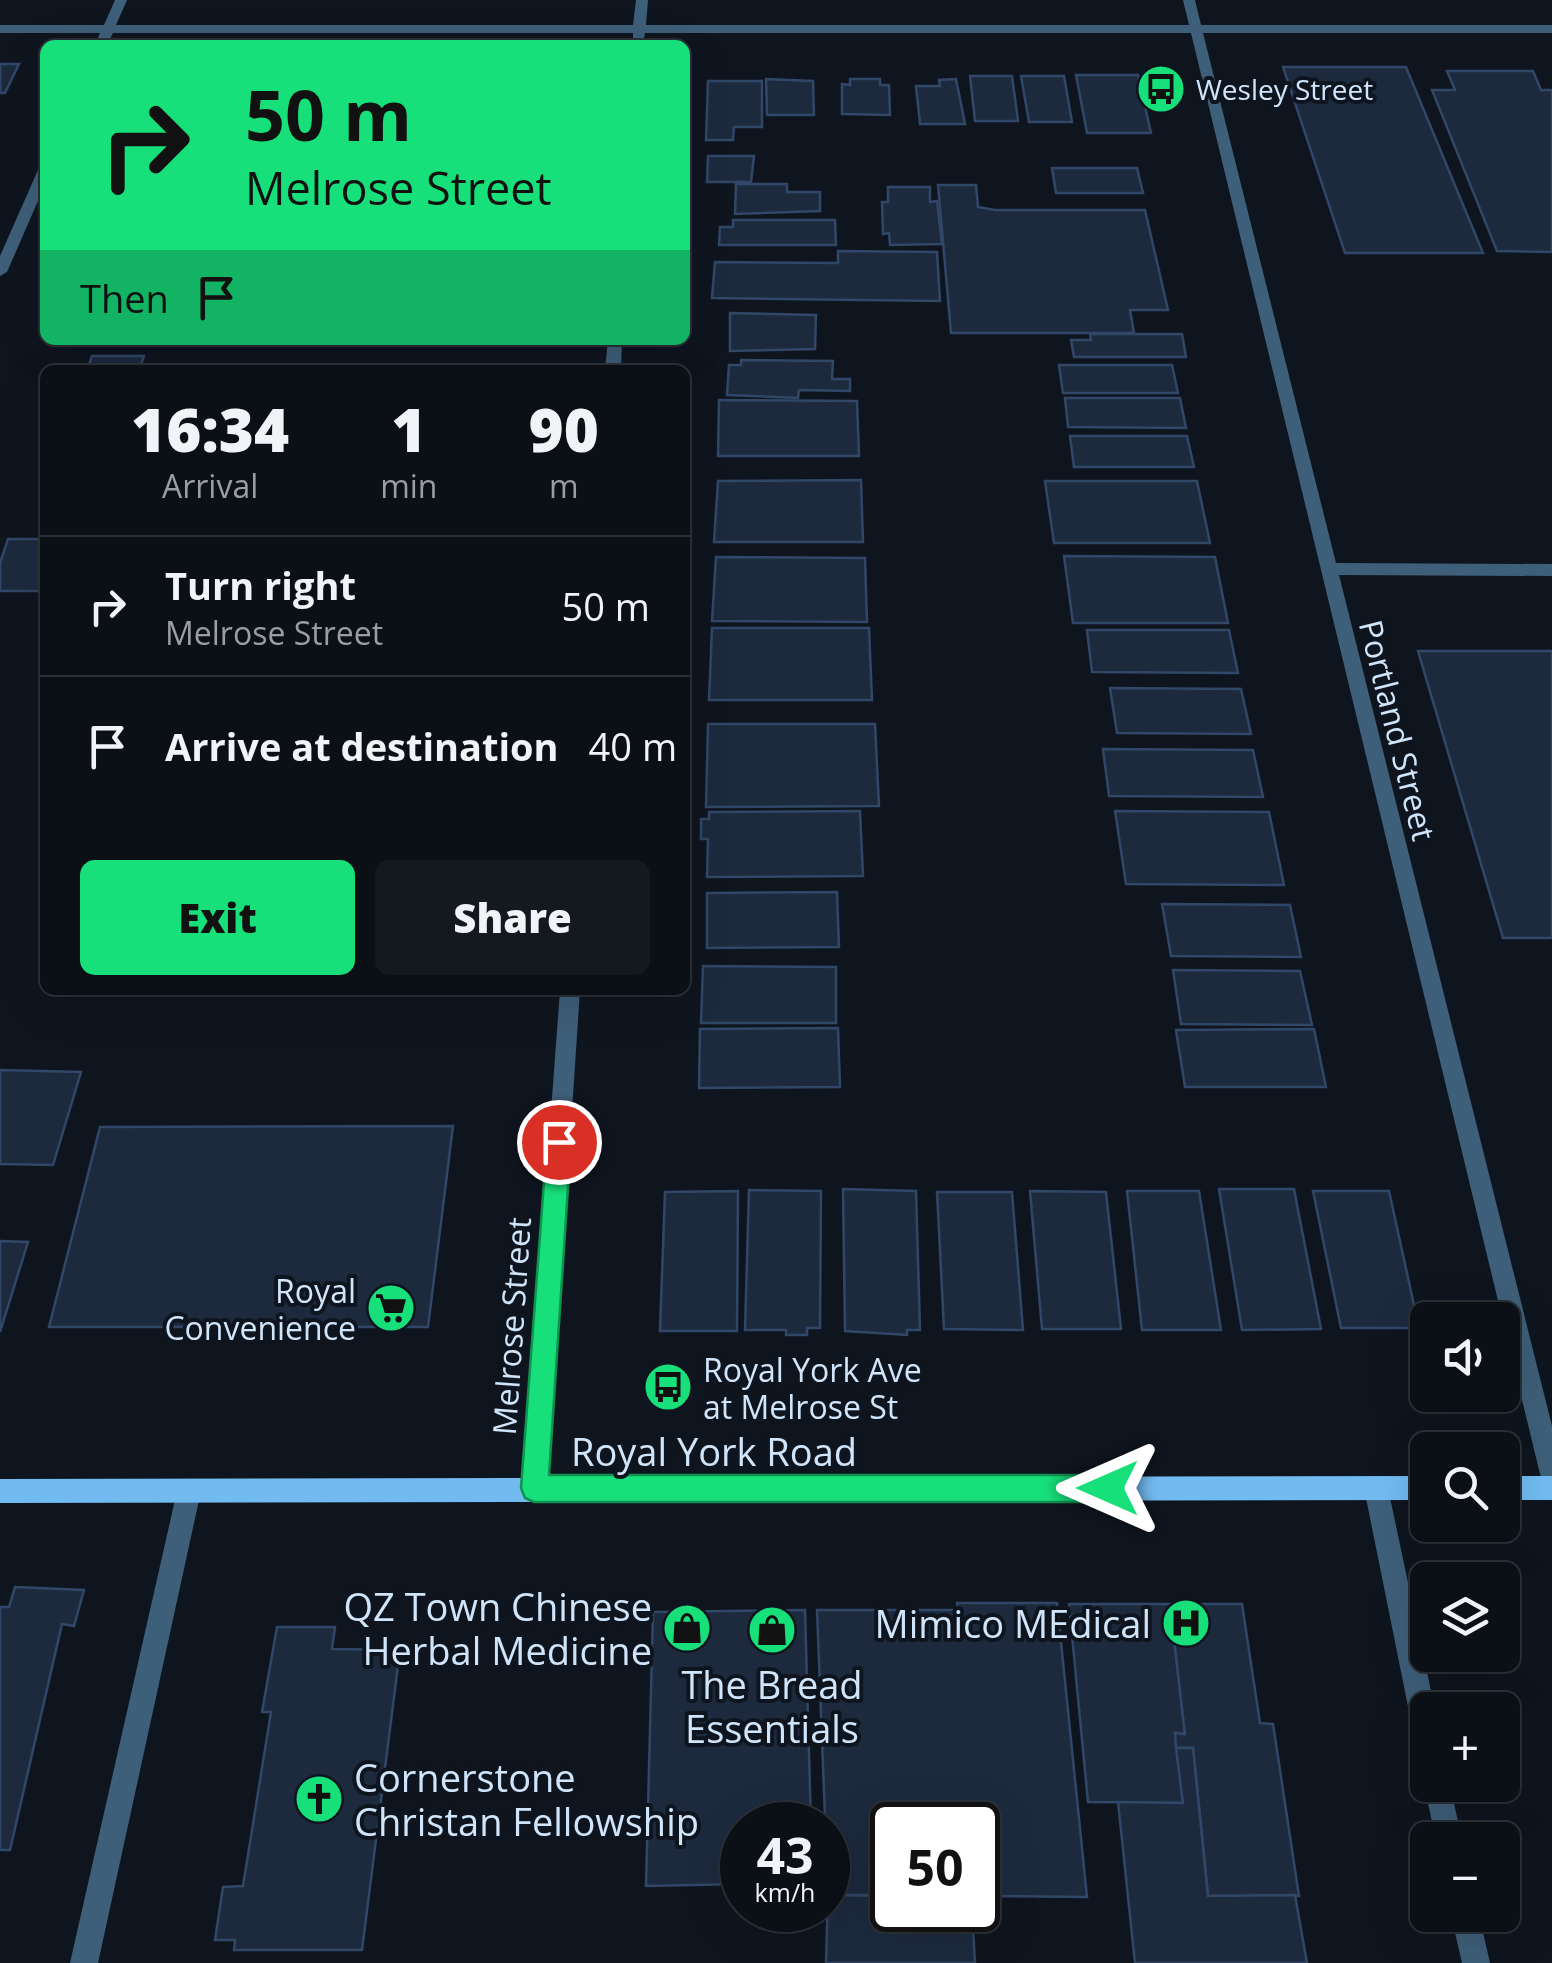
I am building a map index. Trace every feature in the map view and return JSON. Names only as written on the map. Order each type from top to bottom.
[{"type":"main road","name":"Royal York Road","points":[[0,1491],[1410,1488]]},
{"type":"main road","points":[[1520,1488],[1552,1488]]},
{"type":"street","points":[[103,40],[121,0]]},
{"type":"street","points":[[638,38],[642,0]]},
{"type":"street","name":"Portland Street","points":[[1188,0],[1552,1474]]},
{"type":"street","points":[[0,29],[638,38],[1552,29]]},
{"type":"street","points":[[0,272],[40,181]]},
{"type":"street","points":[[1328,568],[1552,570]]},
{"type":"street","name":"Melrose Street","points":[[534,1488],[570,995]]},
{"type":"street","points":[[1376,1488],[1418,1692]]},
{"type":"street","points":[[84,1963],[189,1491]]},
{"type":"street","points":[[1469,1932],[1476,1963]]},
{"type":"building","points":[[0,64],[19,64],[5,93],[0,93]]},
{"type":"building","points":[[1283,67],[1406,67],[1483,253],[1345,253]]},
{"type":"building","points":[[1447,71],[1533,71],[1541,90],[1552,90],[1552,252],[1497,251],[1432,90],[1455,90]]},
{"type":"building","points":[[1076,75],[1138,75],[1151,133],[1087,133]]},
{"type":"building","points":[[970,76],[1012,76],[1018,121],[975,121]]},
{"type":"building","points":[[1021,76],[1064,76],[1072,122],[1029,122]]},
{"type":"building","points":[[766,79],[813,81],[814,115],[767,115]]},
{"type":"building","points":[[850,79],[880,79],[880,85],[889,85],[890,115],[842,114],[842,84],[850,85]]},
{"type":"building","points":[[956,79],[965,124],[920,124],[916,86],[940,86],[939,80]]},
{"type":"building","points":[[708,81],[762,81],[762,127],[734,127],[733,140],[706,140]]},
{"type":"building","points":[[708,156],[754,156],[751,182],[707,182]]},
{"type":"building","points":[[1052,168],[1137,168],[1143,193],[1056,193]]},
{"type":"building","points":[[736,184],[787,184],[787,192],[820,192],[820,211],[735,214]]},
{"type":"building","points":[[938,185],[976,185],[978,207],[995,210],[1145,210],[1168,310],[1130,310],[1134,333],[951,333]]},
{"type":"building","points":[[888,187],[930,187],[930,202],[937,201],[942,244],[890,245],[889,233],[883,234],[882,202],[888,202]]},
{"type":"building","points":[[733,220],[835,220],[836,245],[719,245],[720,227],[733,227]]},
{"type":"building","points":[[838,251],[937,252],[940,301],[712,298],[715,262],[838,263]]},
{"type":"building","points":[[730,313],[816,315],[815,349],[730,351]]},
{"type":"building","points":[[1090,334],[1182,334],[1186,357],[1074,357],[1071,340],[1091,340]]},
{"type":"building","points":[[92,356],[144,356],[141,365],[89,365]]},
{"type":"building","points":[[741,360],[833,361],[832,379],[850,379],[850,391],[799,390],[798,398],[727,395],[729,365],[741,365]]},
{"type":"building","points":[[1059,365],[1172,365],[1178,393],[1063,393]]},
{"type":"building","points":[[1065,398],[1180,398],[1186,428],[1068,427]]},
{"type":"building","points":[[719,400],[857,401],[859,456],[718,456]]},
{"type":"building","points":[[1070,436],[1187,436],[1194,467],[1074,467]]},
{"type":"building","points":[[861,480],[863,542],[714,542],[718,481]]},
{"type":"building","points":[[1045,481],[1197,481],[1210,543],[1054,543]]},
{"type":"building","points":[[8,539],[40,539],[40,591],[0,591],[0,563]]},
{"type":"building","points":[[1064,556],[1215,557],[1228,623],[1073,623]]},
{"type":"building","points":[[716,557],[865,558],[867,622],[712,621]]},
{"type":"building","points":[[712,628],[869,628],[872,700],[709,700]]},
{"type":"building","points":[[1087,630],[1229,630],[1238,673],[1092,672]]},
{"type":"building","points":[[1418,651],[1552,651],[1552,938],[1503,938]]},
{"type":"building","points":[[1110,688],[1241,689],[1251,734],[1117,733]]},
{"type":"building","points":[[708,724],[875,724],[879,806],[706,807]]},
{"type":"building","points":[[1103,749],[1253,750],[1263,797],[1109,796]]},
{"type":"building","points":[[860,811],[863,876],[707,877],[708,839],[701,839],[701,819],[709,819],[709,812]]},
{"type":"building","points":[[1115,811],[1269,812],[1284,885],[1126,884]]},
{"type":"building","points":[[837,892],[839,947],[707,948],[707,893]]},
{"type":"building","points":[[1162,904],[1290,905],[1301,957],[1171,956]]},
{"type":"building","points":[[703,966],[836,967],[836,1023],[701,1023]]},
{"type":"building","points":[[1173,970],[1300,971],[1312,1025],[1181,1024]]},
{"type":"building","points":[[838,1028],[840,1087],[699,1088],[700,1029]]},
{"type":"building","points":[[1314,1029],[1326,1087],[1185,1087],[1176,1030]]},
{"type":"building","points":[[0,1070],[81,1072],[53,1165],[0,1164]]},
{"type":"building","points":[[453,1126],[428,1327],[49,1327],[100,1127]]},
{"type":"building","points":[[843,1189],[916,1191],[920,1330],[907,1330],[907,1335],[845,1331]]},
{"type":"building","points":[[1219,1189],[1294,1189],[1321,1329],[1242,1330]]},
{"type":"building","points":[[749,1190],[821,1191],[820,1328],[807,1328],[807,1335],[786,1335],[786,1330],[745,1330]]},
{"type":"building","points":[[738,1191],[737,1331],[660,1331],[665,1192]]},
{"type":"building","points":[[1030,1191],[1106,1192],[1121,1329],[1042,1329]]},
{"type":"building","points":[[1127,1191],[1199,1191],[1221,1330],[1142,1330]]},
{"type":"building","points":[[1313,1191],[1389,1191],[1413,1302],[1410,1302],[1410,1328],[1341,1328]]},
{"type":"building","points":[[937,1192],[1012,1192],[1023,1330],[944,1329]]},
{"type":"building","points":[[0,1241],[28,1242],[0,1332]]},
{"type":"building","points":[[15,1587],[84,1590],[74,1626],[62,1624],[10,1850],[0,1850],[0,1607],[9,1607]]},
{"type":"building","points":[[957,1603],[1057,1603],[1087,1897],[1000,1896],[1000,1802],[870,1802],[870,1895],[850,1895],[850,1802],[824,1802],[817,1610],[958,1610]]},
{"type":"building","points":[[1069,1604],[1170,1604],[1185,1734],[1175,1733],[1183,1803],[1088,1802]]},
{"type":"building","points":[[1170,1604],[1242,1604],[1260,1723],[1273,1724],[1299,1896],[1208,1896],[1193,1748],[1176,1748],[1175,1733],[1185,1734]]},
{"type":"building","points":[[805,1610],[810,1802],[720,1802],[720,1884],[646,1886],[653,1612]]},
{"type":"building","name":"Cornerstone Christan Fellowship","points":[[277,1627],[335,1627],[332,1649],[400,1650],[362,1950],[234,1950],[235,1940],[215,1940],[223,1887],[243,1886],[271,1712],[262,1712]]},
{"type":"building","points":[[1176,1748],[1193,1748],[1208,1896],[1295,1895],[1307,1963],[1135,1963],[1118,1802],[1183,1803]]},
{"type":"building","points":[[850,1895],[870,1896],[870,1932],[973,1932],[975,1963],[826,1963],[827,1932],[850,1932]]},
{"type":"place","name":"Wesley Street","points":[[1161,89]]},
{"type":"place","name":"Royal Convenience","points":[[391,1308]]},
{"type":"place","name":"Royal York Ave at Melrose St","points":[[668,1387]]},
{"type":"place","name":"Mimico MEdical","points":[[1186,1623]]},
{"type":"place","name":"QZ Town Chinese Herbal Medicine","points":[[687,1628]]},
{"type":"place","name":"The Bread Essentials","points":[[772,1630]]},
{"type":"place","name":"Cornerstone Christan Fellowship","points":[[319,1799]]},
{"type":"route","points":[[559,1142],[534,1488],[1108,1488]]}]
